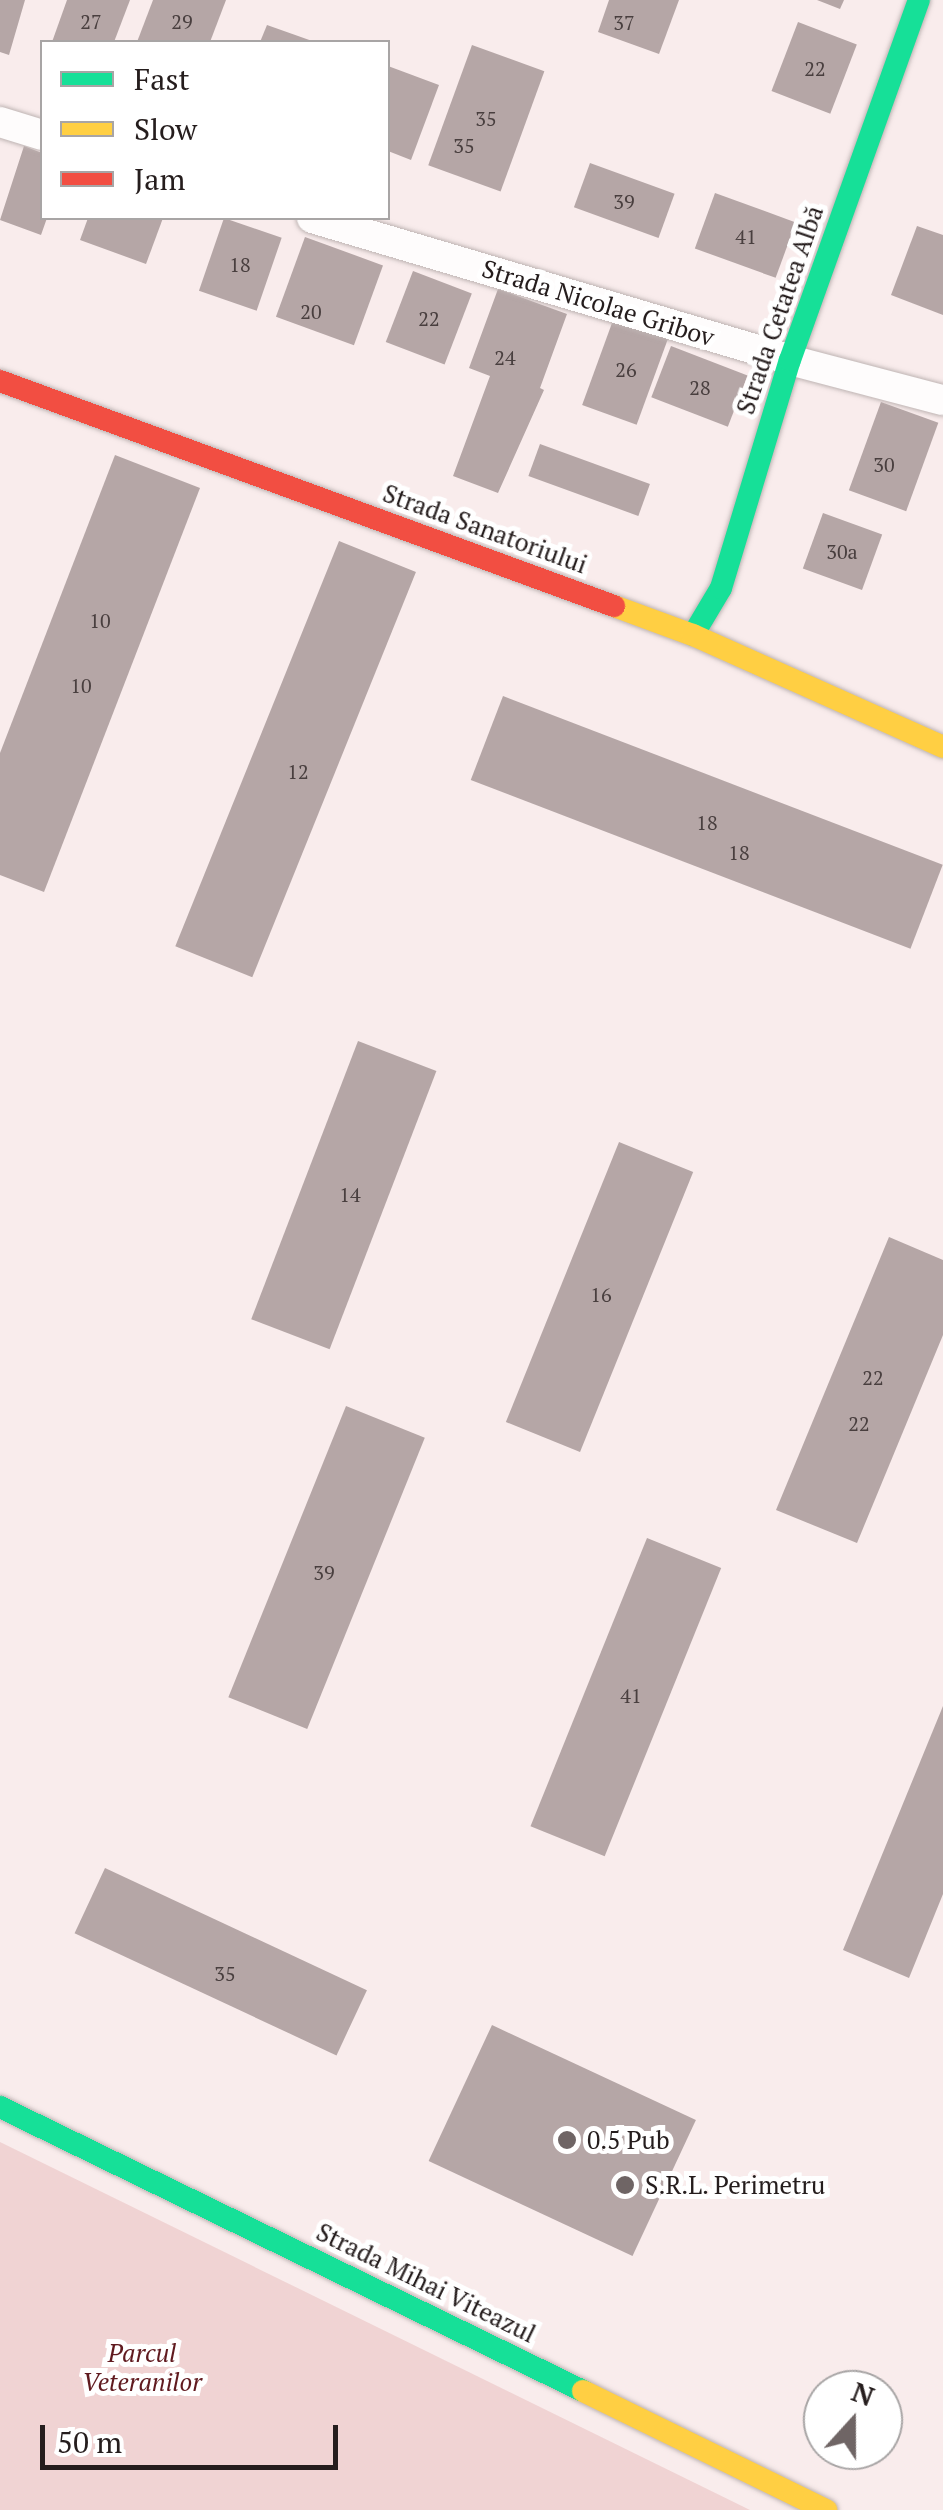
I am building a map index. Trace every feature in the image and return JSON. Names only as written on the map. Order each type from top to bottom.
[{"type":"street","name":"Strada Cetatea Albă","points":[[693,635],[721,588],[790,360],[919,0]]},
{"type":"street","points":[[0,122],[40,134]]},
{"type":"street","name":"Strada Nicolae Gribov","points":[[319,220],[790,360],[943,400]]},
{"type":"street","name":"Strada Sanatoriului","points":[[0,381],[693,635],[943,747]]},
{"type":"street","name":"Strada Mihai Viteazul","points":[[0,2106],[826,2510]]},
{"type":"green space","name":"Parcul Veteranilor","points":[[0,2142],[750,2510],[0,2510]]},
{"type":"building","points":[[0,0],[25,0],[9,55],[0,52]]},
{"type":"building","points":[[67,0],[130,0],[115,40],[53,40]]},
{"type":"building","points":[[153,0],[226,0],[211,40],[138,40]]},
{"type":"building","points":[[609,0],[679,0],[659,54],[598,32]]},
{"type":"building","points":[[817,0],[844,0],[840,9]]},
{"type":"building","points":[[798,22],[857,45],[830,114],[771,91]]},
{"type":"building","points":[[267,25],[309,40],[261,40]]},
{"type":"building","points":[[472,45],[544,71],[501,192],[428,165]]},
{"type":"building","points":[[390,67],[439,85],[411,160],[390,152]]},
{"type":"building","points":[[24,146],[40,152],[40,220],[46,220],[41,235],[0,220]]},
{"type":"building","points":[[590,163],[675,194],[658,238],[574,207]]},
{"type":"building","points":[[715,193],[796,222],[776,278],[695,248]]},
{"type":"building","points":[[87,220],[162,220],[146,264],[80,240]]},
{"type":"building","points":[[223,220],[282,238],[257,311],[199,291]]},
{"type":"building","points":[[917,226],[943,235],[943,315],[891,295]]},
{"type":"building","points":[[305,237],[383,265],[354,345],[276,317]]},
{"type":"building","points":[[413,271],[472,294],[445,365],[386,342]]},
{"type":"building","points":[[498,289],[567,314],[540,388],[544,390],[498,493],[453,476],[490,376],[469,368]]},
{"type":"building","points":[[616,312],[671,332],[637,425],[582,405]]},
{"type":"building","points":[[671,346],[748,375],[728,427],[651,397]]},
{"type":"building","points":[[881,402],[938,423],[906,511],[849,490]]},
{"type":"building","points":[[540,444],[650,484],[638,516],[528,476]]},
{"type":"building","points":[[115,455],[200,488],[44,892],[0,875],[0,753]]},
{"type":"building","points":[[823,513],[882,535],[862,590],[803,568]]},
{"type":"building","points":[[339,541],[416,572],[252,977],[175,946]]},
{"type":"building","points":[[503,696],[943,865],[910,949],[471,780]]},
{"type":"building","points":[[358,1041],[436,1071],[330,1349],[251,1319]]},
{"type":"building","points":[[619,1142],[693,1172],[580,1452],[506,1422]]},
{"type":"building","points":[[889,1237],[943,1260],[943,1335],[857,1543],[776,1510]]},
{"type":"building","points":[[346,1406],[425,1438],[307,1729],[228,1697]]},
{"type":"building","points":[[647,1538],[721,1568],[605,1856],[530,1826]]},
{"type":"building","points":[[943,1706],[943,1894],[909,1978],[843,1950]]},
{"type":"building","points":[[105,1868],[367,1990],[336,2055],[75,1933]]},
{"type":"building","points":[[492,2025],[696,2120],[633,2256],[429,2161]]},
{"type":"traffic: fast","points":[[693,635],[721,588],[790,360],[919,0]]},
{"type":"traffic: fast","points":[[0,2107],[583,2391]]},
{"type":"traffic: slow","points":[[614,606],[693,635],[943,747]]},
{"type":"traffic: slow","points":[[583,2391],[826,2510]]},
{"type":"traffic: jam","points":[[0,381],[614,606]]},
{"type":"place","name":"0.5 Pub","points":[[567,2140]]},
{"type":"place","name":"S.R.L. Perimetru","points":[[625,2185]]}]
